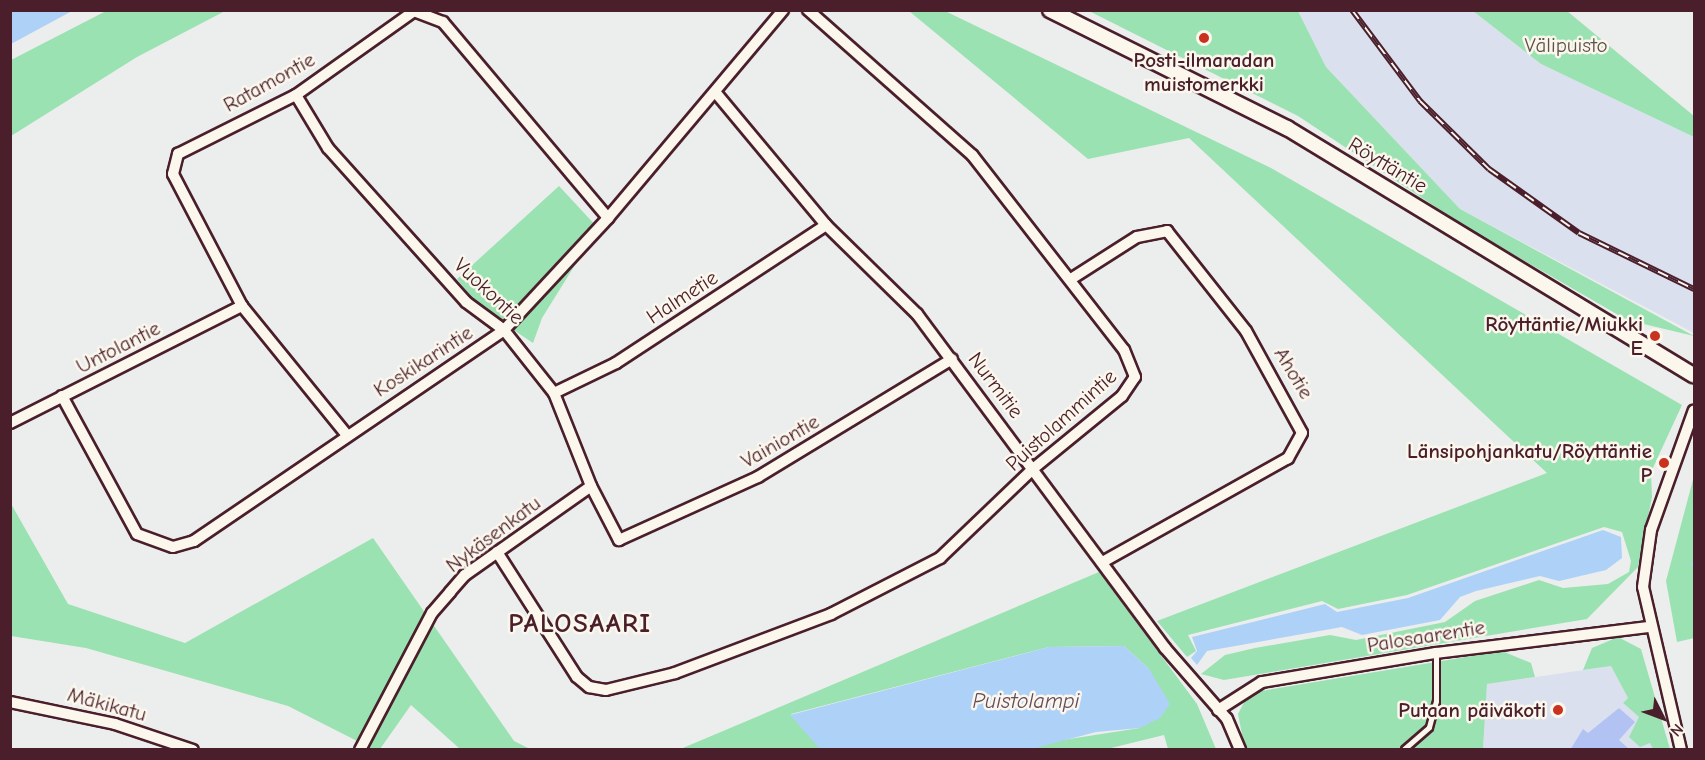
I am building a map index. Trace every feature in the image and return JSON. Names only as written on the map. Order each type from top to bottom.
[{"type":"street","name":"Koskikarintie","points":[[63,396],[124,517],[146,542],[164,546],[194,541],[346,434],[504,330],[608,218],[716,93],[783,10]]},
{"type":"street","name":"Puistolammintie","points":[[497,552],[577,677],[590,687],[606,690],[675,673],[831,614],[915,573],[963,540],[1034,468],[1122,396],[1135,377],[1124,350],[1071,279],[972,155],[808,10]]},
{"type":"street","name":"Röyttäntie","points":[[1050,10],[1287,128],[1695,375]]},
{"type":"street","name":"Ratamontie","points":[[346,434],[242,306],[172,168],[186,148],[296,95],[401,18],[414,11],[430,14],[457,37],[608,218]]},
{"type":"street","name":"Nurmitie","points":[[716,93],[826,225],[917,314],[1034,468],[1192,685],[1218,710],[1240,750]]},
{"type":"street","name":"Vuokontie","points":[[296,95],[328,148],[466,302],[504,330],[554,393],[591,486],[619,540]]},
{"type":"street","name":"Halmetie","points":[[554,393],[616,363],[826,225]]},
{"type":"street","name":"Ahotie","points":[[1071,279],[1137,237],[1167,231],[1246,331],[1302,433],[1288,458],[1103,562]]},
{"type":"street","name":"Untolantie","points":[[10,423],[242,306]]},
{"type":"street","name":"Vainiontie","points":[[619,540],[758,477],[952,359]]},
{"type":"street","points":[[1681,750],[1649,627],[1643,588],[1651,530],[1695,410]]},
{"type":"street","name":"Nykäsenkatu","points":[[360,750],[432,613],[465,575],[591,486]]},
{"type":"street","name":"Palosaarentie","points":[[1218,710],[1262,682],[1436,653],[1649,627]]},
{"type":"street","name":"Mäkikatu","points":[[10,702],[115,724],[193,750]]},
{"type":"lane","points":[[1404,749],[1429,727],[1436,701],[1436,653]]},
{"type":"shaded area","points":[[1298,11],[1473,11],[1541,64],[1694,137],[1694,333],[1460,209],[1326,67]]},
{"type":"shaded area","name":"Putaan päiväkoti","points":[[1611,666],[1628,698],[1623,703],[1639,717],[1653,749],[1483,750],[1487,684]]},
{"type":"green space","points":[[108,10],[225,11],[137,57],[11,136],[11,60]]},
{"type":"green space","points":[[909,11],[945,11],[1271,168],[1682,405],[1651,472],[1652,497],[1638,567],[1587,619],[1224,680],[1201,674],[1225,655],[1255,648],[1330,635],[1356,640],[1445,622],[1475,601],[1539,580],[1563,588],[1608,584],[1629,572],[1631,561],[1622,532],[1604,527],[1407,595],[1338,609],[1322,601],[1188,635],[1196,651],[1187,657],[1157,621],[1547,473],[1189,138],[1088,159]]},
{"type":"green space","points":[[1089,11],[1298,11],[1326,67],[1460,209],[1694,336],[1627,320],[1466,227],[1298,116]]},
{"type":"green space","name":"Välipuisto","points":[[1473,11],[1567,11],[1694,116],[1694,137],[1541,64]]},
{"type":"green space","points":[[559,186],[598,228],[542,318],[533,343],[482,309],[457,279]]},
{"type":"green space","points":[[1694,476],[1694,638],[1677,642],[1666,581]]},
{"type":"green space","points":[[10,502],[68,604],[185,643],[373,538],[514,741],[530,749],[460,749],[411,705],[380,749],[373,749],[288,706],[86,648],[11,636]]},
{"type":"green space","points":[[1099,572],[1197,704],[1216,749],[1168,749],[1164,735],[1107,749],[1005,749],[1140,728],[1149,669],[1124,646],[1049,647],[791,714],[821,749],[678,750]]},
{"type":"green space","points":[[1618,637],[1641,649],[1670,749],[1653,749],[1650,743],[1640,747],[1629,737],[1639,717],[1623,703],[1628,698],[1611,666],[1583,670],[1592,648]]},
{"type":"green space","points":[[1502,651],[1531,663],[1535,677],[1487,684],[1483,749],[1245,749],[1238,714],[1249,693]]},
{"type":"water","points":[[11,10],[72,10],[72,11],[11,44]]},
{"type":"water","points":[[1603,530],[1621,537],[1622,558],[1606,570],[1559,581],[1540,576],[1476,591],[1460,597],[1440,620],[1362,635],[1342,627],[1207,651],[1197,665],[1191,658],[1197,651],[1192,637],[1325,604],[1337,612],[1408,598]]},
{"type":"water","name":"Puistolampi","points":[[1124,646],[1149,669],[1170,704],[1160,718],[1140,728],[1096,732],[1035,748],[821,750],[790,715],[1049,647]]},
{"type":"building","points":[[1619,708],[1635,722],[1619,740],[1630,750],[1570,750],[1583,729],[1588,733]]},
{"type":"railway","points":[[1352,10],[1420,101],[1489,169],[1579,233],[1694,289]]},
{"type":"place","name":"Posti-ilmaradan muistomerkki","points":[[1204,38]]},
{"type":"place","name":"Röyttäntie/Miukki E","points":[[1655,336]]},
{"type":"place","name":"Länsipohjankatu/Röyttäntie P","points":[[1664,463]]},
{"type":"place","name":"Putaan päiväkoti","points":[[1558,710]]},
{"type":"district","name":"PALOSAARI","points":[[580,624]]}]
